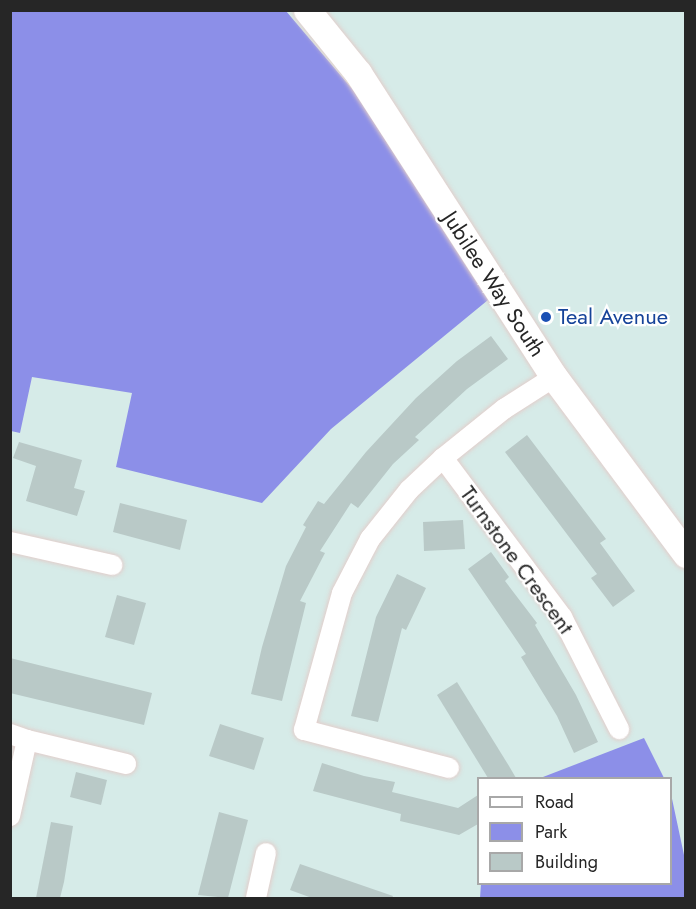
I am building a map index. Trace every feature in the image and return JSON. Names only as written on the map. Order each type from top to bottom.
[{"type":"street","name":"Jubilee Way South","points":[[307,10],[358,73],[554,377],[686,554]]},
{"type":"street","points":[[449,768],[304,730],[342,593],[370,539],[409,490],[443,458],[504,409],[554,377]]},
{"type":"street","name":"Turnstone Crescent","points":[[443,458],[562,617],[619,729]]},
{"type":"street","points":[[10,542],[112,565]]},
{"type":"street","points":[[10,816],[19,737],[126,764]]},
{"type":"street","points":[[256,898],[266,853]]},
{"type":"green space","points":[[10,11],[286,11],[353,90],[488,300],[331,429],[262,503],[116,467],[132,393],[32,377],[20,433],[11,431]]},
{"type":"green space","points":[[644,738],[664,777],[543,777]]},
{"type":"green space","points":[[672,799],[684,855],[685,898],[480,898],[481,885],[672,885]]},
{"type":"building","points":[[491,336],[508,359],[467,389],[415,437],[419,440],[393,464],[358,508],[351,503],[320,551],[325,553],[300,601],[306,603],[282,701],[251,694],[286,566],[306,527],[303,525],[318,501],[324,504],[366,452],[416,398],[457,361]]},
{"type":"building","points":[[527,435],[606,539],[600,543],[635,591],[613,607],[591,578],[597,574],[505,452]]},
{"type":"building","points":[[19,442],[82,460],[74,488],[85,491],[77,516],[26,501],[36,466],[13,458]]},
{"type":"building","points":[[120,503],[187,520],[180,550],[113,532]]},
{"type":"building","points":[[463,520],[465,549],[424,551],[423,522]]},
{"type":"building","points":[[491,552],[509,577],[505,581],[537,623],[535,625],[576,695],[598,742],[574,753],[557,716],[521,657],[526,654],[468,569]]},
{"type":"building","points":[[397,574],[426,588],[406,630],[402,628],[378,722],[351,716],[376,617]]},
{"type":"building","points":[[117,595],[146,603],[134,645],[105,637]]},
{"type":"building","points":[[10,658],[152,693],[144,725],[10,693]]},
{"type":"building","points":[[457,682],[515,777],[487,777],[437,695]]},
{"type":"building","points":[[220,724],[264,738],[254,770],[209,756]]},
{"type":"building","points":[[322,763],[364,776],[395,782],[392,792],[458,808],[477,796],[477,825],[459,835],[400,821],[401,814],[313,791]]},
{"type":"building","points":[[76,772],[107,780],[101,805],[70,797]]},
{"type":"building","points":[[219,812],[248,820],[228,898],[198,895]]},
{"type":"building","points":[[51,822],[73,826],[64,882],[60,898],[36,898]]},
{"type":"building","points":[[300,864],[393,896],[392,898],[312,898],[290,890]]},
{"type":"place","name":"Teal Avenue","points":[[546,317]]}]
